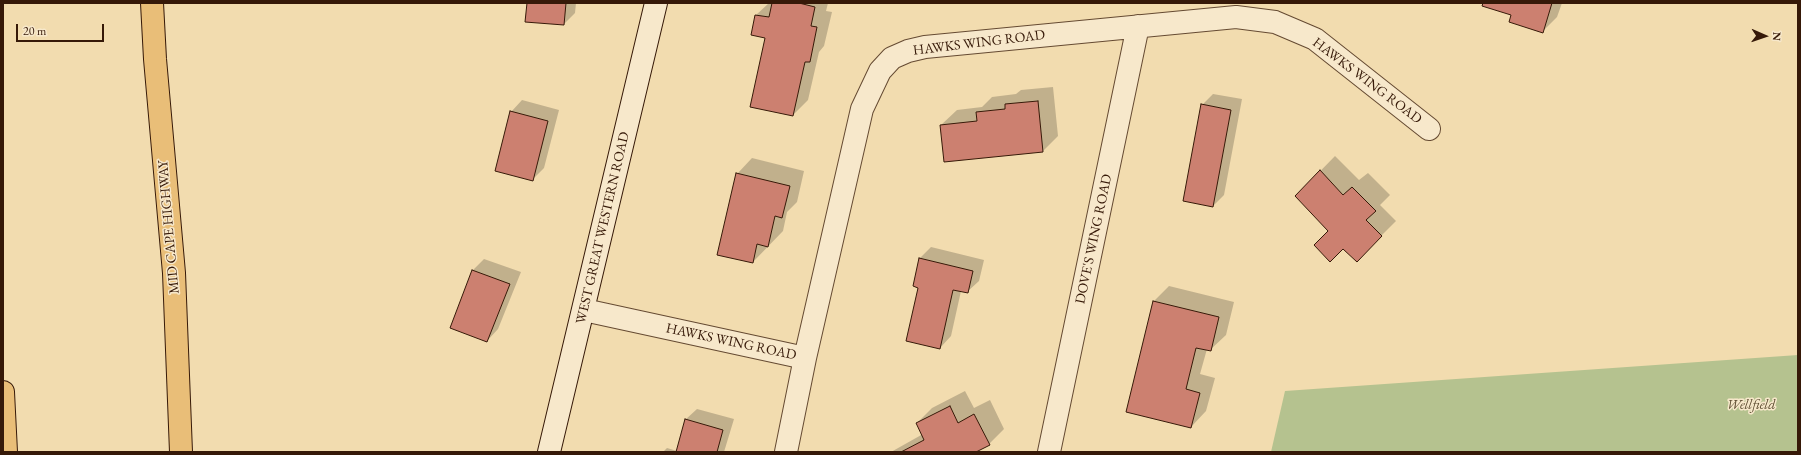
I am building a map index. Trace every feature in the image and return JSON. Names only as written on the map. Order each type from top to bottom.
[{"type":"highway","name":"MID CAPE HIGHWAY","points":[[152,3],[155,59],[174,273],[181,452]]},
{"type":"highway","points":[[3,392],[6,452]]},
{"type":"street","name":"WEST GREAT WESTERN ROAD","points":[[549,452],[656,3]]},
{"type":"street","name":"HAWKS WING ROAD","points":[[584,310],[805,358],[862,109],[880,71],[892,58],[908,50],[925,47],[1236,17],[1275,22],[1315,39],[1429,129]]},
{"type":"street","name":"DOVE'S WING ROAD","points":[[1049,452],[1138,26]]},
{"type":"street","points":[[786,452],[805,358]]},
{"type":"green space","name":"Wellfield","points":[[1798,355],[1798,452],[1271,452],[1285,391]]},
{"type":"building","points":[[527,3],[566,3],[564,25],[525,22]]},
{"type":"building","points":[[772,3],[799,3],[815,7],[811,26],[817,27],[810,62],[805,62],[793,116],[750,107],[765,38],[751,35],[755,15],[769,17]]},
{"type":"building","points":[[1483,3],[1552,3],[1543,33],[1509,22],[1511,15],[1482,6]]},
{"type":"building","points":[[1038,101],[1043,152],[944,162],[940,125],[977,121],[976,112],[1005,109],[1005,104]]},
{"type":"building","points":[[1201,104],[1231,110],[1213,207],[1183,201]]},
{"type":"building","points":[[510,111],[548,121],[533,181],[495,171]]},
{"type":"building","points":[[1320,170],[1343,195],[1352,187],[1376,211],[1366,220],[1382,236],[1357,262],[1343,249],[1330,262],[1314,245],[1328,231],[1295,196]]},
{"type":"building","points":[[736,173],[790,186],[782,218],[775,216],[768,247],[757,244],[753,263],[717,255]]},
{"type":"building","points":[[919,258],[973,271],[968,293],[953,290],[940,349],[906,341],[918,288],[913,286]]},
{"type":"building","points":[[472,270],[510,284],[487,342],[450,328]]},
{"type":"building","points":[[1153,301],[1219,317],[1211,351],[1196,348],[1186,389],[1200,393],[1191,428],[1126,412]]},
{"type":"building","points":[[950,406],[958,423],[974,414],[990,445],[976,452],[901,452],[924,440],[916,423]]},
{"type":"building","points":[[685,419],[723,430],[717,452],[676,452]]}]
